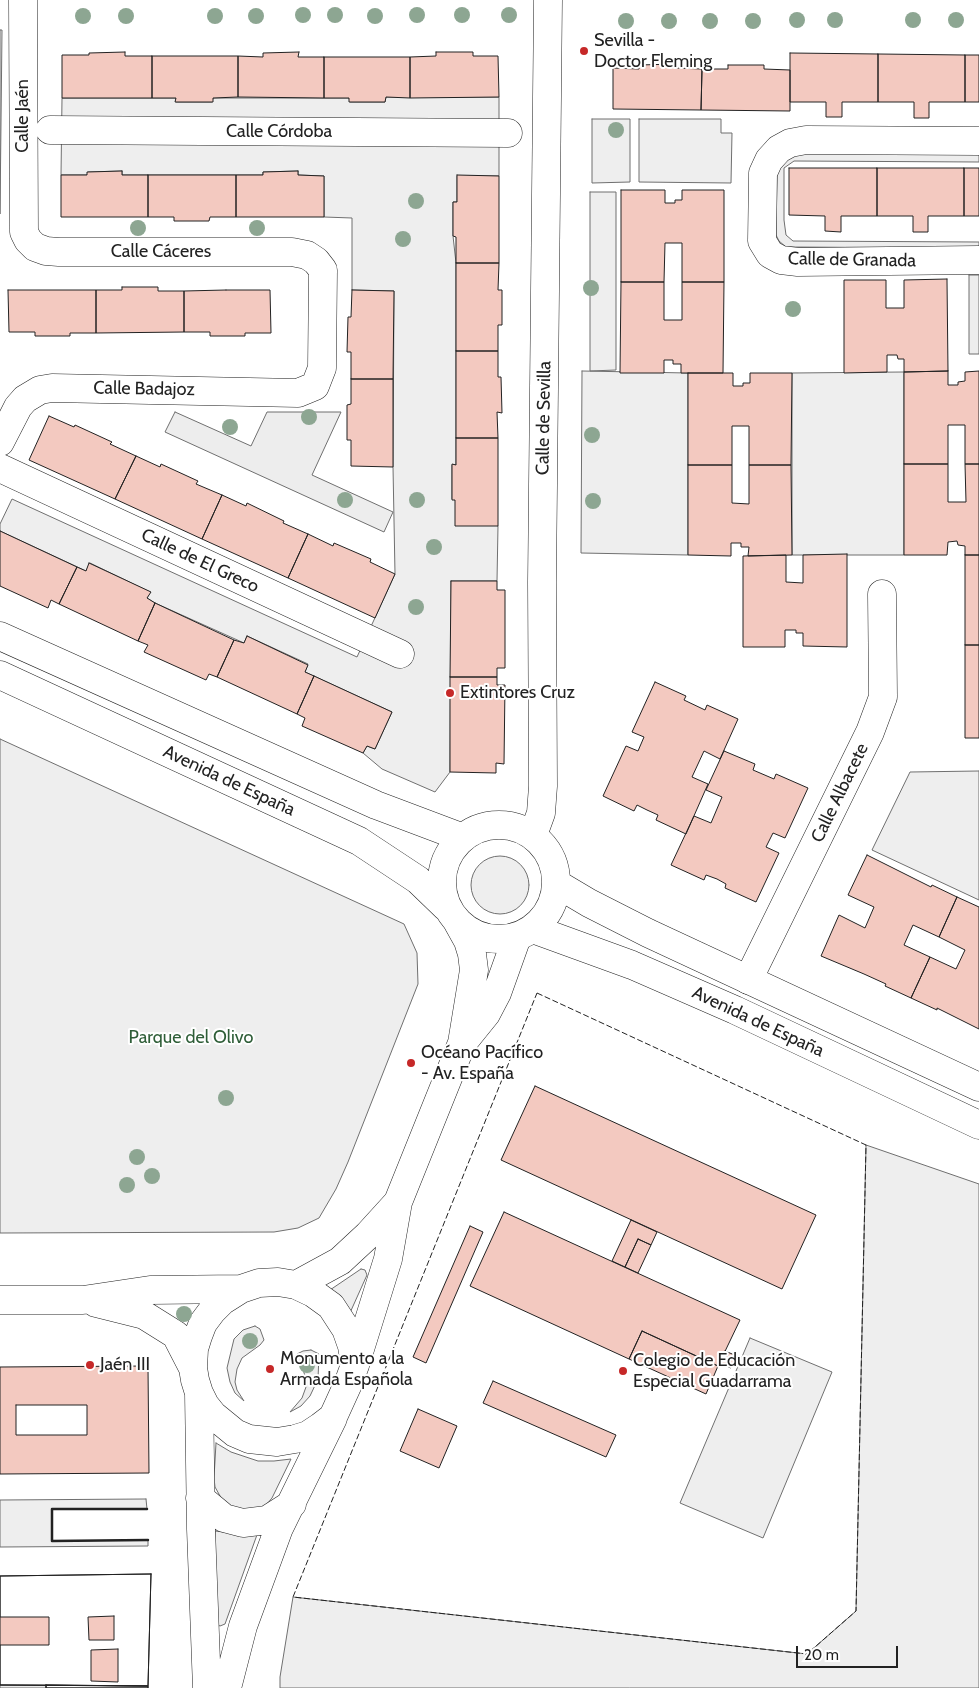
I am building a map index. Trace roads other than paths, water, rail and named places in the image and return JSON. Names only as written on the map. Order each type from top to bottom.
[{"type":"street","name":"Calle Jaén","points":[[24,0],[24,232]]},
{"type":"street","name":"Calle de Sevilla","points":[[533,835],[541,813],[544,786],[542,582],[548,0]]},
{"type":"street","name":"Calle Córdoba","points":[[50,130],[508,133]]},
{"type":"street","name":"Calle de Granada","points":[[979,141],[806,140],[790,143],[779,149],[769,160],[763,173],[762,241],[770,254],[781,260],[798,262],[979,260]]},
{"type":"street","name":"Calle Cáceres","points":[[24,232],[28,240],[35,247],[46,251],[292,252],[307,255],[316,261],[323,270],[322,368],[315,386]]},
{"type":"street","name":"Calle Badajoz","points":[[0,442],[24,399],[40,390],[52,388],[298,392],[315,386]]},
{"type":"street","name":"Calle de El Greco","points":[[0,468],[400,654]]},
{"type":"street","name":"Calle Albacete","points":[[748,980],[870,732],[882,697],[882,594]]},
{"type":"street","points":[[0,636],[376,805],[462,837]]},
{"type":"street","name":"Avenida de España","points":[[0,675],[359,841],[418,880],[452,915]]},
{"type":"street","points":[[227,1688],[243,1626],[279,1528],[340,1402],[355,1365],[388,1259],[398,1202],[462,1043],[474,970],[468,941],[452,915],[441,882],[446,857],[462,837],[484,826],[510,824],[533,835],[546,848],[555,865],[557,884],[551,910],[525,933],[486,1014],[462,1043]]},
{"type":"street","name":"Avenida de España","points":[[557,884],[588,903],[748,980],[979,1087]]},
{"type":"street","points":[[452,915],[475,935],[496,940],[525,933]]},
{"type":"street","name":"Avenida de España","points":[[525,933],[641,969],[735,1010],[979,1124]]},
{"type":"street","points":[[296,1286],[340,1262],[398,1202]]},
{"type":"street","points":[[207,1688],[194,1349],[203,1323],[222,1301],[242,1289],[259,1283],[278,1282],[296,1286],[313,1293],[331,1306],[339,1316],[352,1346],[355,1365]]},
{"type":"street","points":[[0,1300],[83,1300],[150,1290],[242,1289]]},
{"type":"street","points":[[83,1300],[144,1315],[176,1335],[205,1405],[223,1424],[235,1433],[249,1439],[270,1442],[295,1440],[320,1427],[333,1416],[340,1402]]},
{"type":"street","points":[[200,1498],[224,1518],[243,1523],[267,1520],[292,1504]]},
{"type":"place","name":"Sevilla - Doctor Fleming","points":[[584,51]]},
{"type":"place","name":"Extintores Cruz","points":[[450,693]]},
{"type":"place","name":"Océano Pacífico - Av. España","points":[[411,1063]]},
{"type":"place","name":"Jaén III","points":[[90,1365]]},
{"type":"place","name":"Monumento a la Armada Española","points":[[270,1369]]},
{"type":"place","name":"Colegio de Educación Especial Guadarrama","points":[[623,1371]]},
{"type":"park label","name":"Parque del Olivo","points":[[191,1038]]}]
